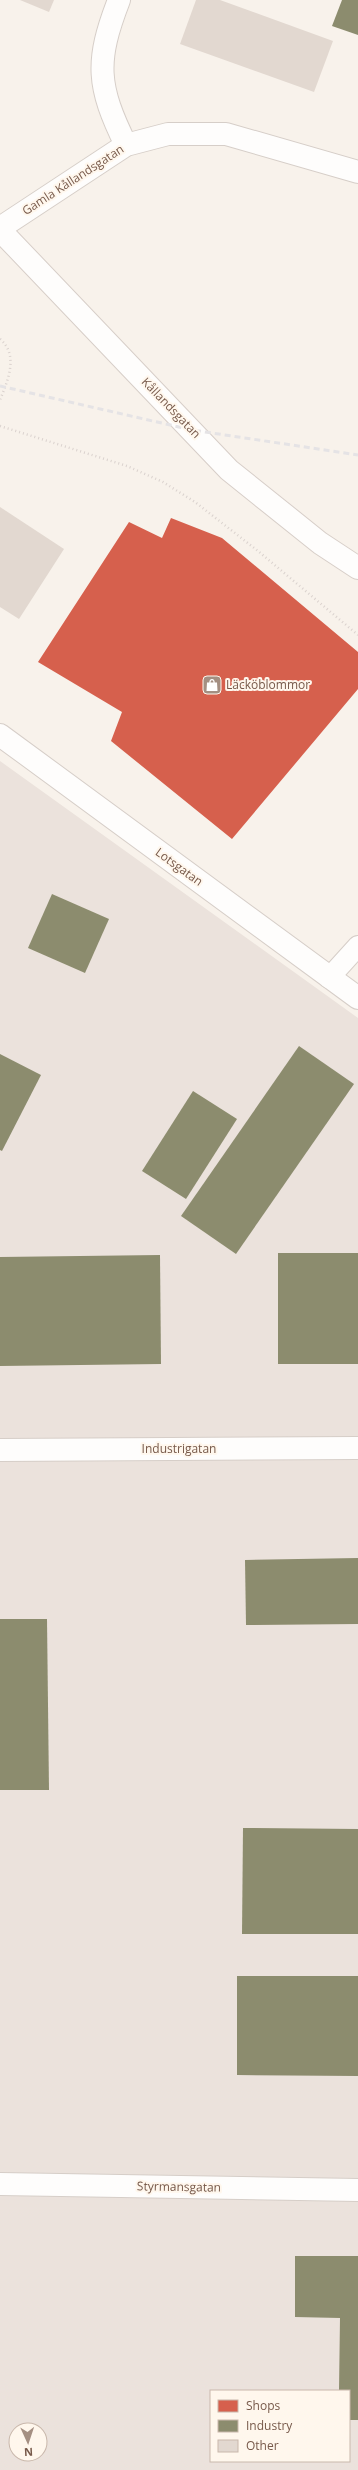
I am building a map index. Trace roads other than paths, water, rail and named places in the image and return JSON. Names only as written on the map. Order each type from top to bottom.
[{"type":"street","points":[[119,0],[108,29],[102,58],[103,82],[110,111],[126,145]]},
{"type":"street","name":"Gamla Kållandsgatan","points":[[0,229],[126,145],[168,134],[226,134],[358,172]]},
{"type":"street","name":"Kållandsgatan","points":[[0,229],[229,470],[320,542],[358,568]]},
{"type":"street","name":"Lotsgatan","points":[[0,735],[358,998]]},
{"type":"street","name":"Industrigatan","points":[[0,1450],[358,1448]]},
{"type":"street","name":"Styrmansgatan","points":[[0,2184],[358,2190]]},
{"type":"lane","points":[[329,978],[358,946]]},
{"type":"railway","points":[[0,386],[192,430],[358,455]]},
{"type":"place","name":"Läcköblommor","points":[[212,685]]}]
